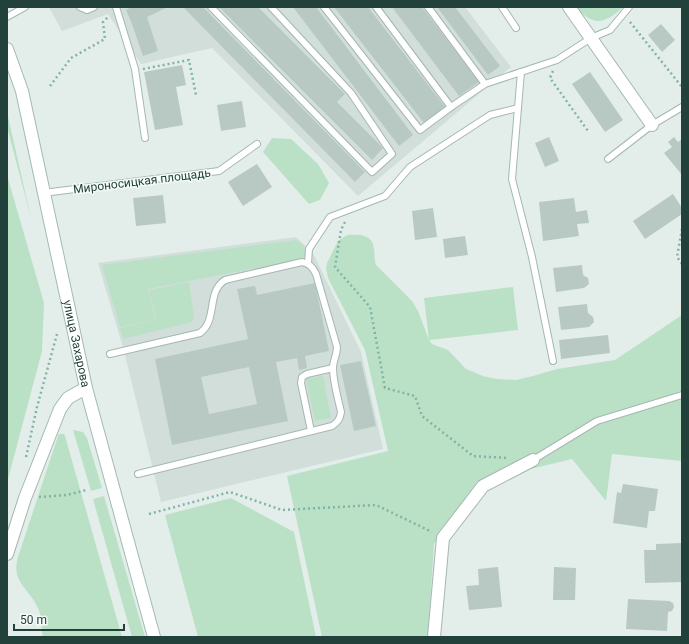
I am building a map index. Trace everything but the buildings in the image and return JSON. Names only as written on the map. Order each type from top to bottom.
[{"type":"main road","points":[[569,7],[652,125]]},
{"type":"main road","name":"улица Захарова","points":[[7,49],[22,91],[86,388],[154,637]]},
{"type":"main road","points":[[7,554],[25,498],[63,402],[86,388]]},
{"type":"main road","points":[[434,637],[443,538],[484,486],[533,460]]},
{"type":"lane","points":[[7,17],[25,7]]},
{"type":"lane","points":[[80,7],[87,10],[94,7]]},
{"type":"lane","points":[[211,7],[372,172],[392,154],[351,93],[271,7]]},
{"type":"lane","points":[[324,7],[420,130],[485,84],[557,60],[591,38],[610,30],[629,7]]},
{"type":"lane","points":[[376,7],[451,107]]},
{"type":"lane","points":[[428,7],[485,84]]},
{"type":"lane","points":[[502,7],[516,28]]},
{"type":"lane","points":[[116,8],[135,69],[145,138]]},
{"type":"lane","points":[[521,72],[512,179],[532,257],[553,361]]},
{"type":"lane","points":[[608,159],[652,125],[682,107]]},
{"type":"lane","points":[[308,263],[308,249],[330,217],[385,196],[410,167],[490,116],[518,108]]},
{"type":"lane","name":"Мироносицкая площадь","points":[[43,193],[219,171],[257,144]]},
{"type":"lane","points":[[110,354],[200,333],[207,325],[216,287],[225,280],[296,262],[308,263],[316,274],[337,347],[333,368],[341,412],[337,423],[332,426],[138,474]]},
{"type":"lane","points":[[311,431],[301,383],[302,377],[307,374],[333,368]]},
{"type":"lane","points":[[533,460],[598,421],[682,395]]},
{"type":"path","points":[[50,86],[71,58],[105,38],[103,22],[116,8]]},
{"type":"path","points":[[623,14],[682,87]]},
{"type":"path","points":[[135,69],[189,60],[196,95]]},
{"type":"path","points":[[557,60],[550,78],[588,130]]},
{"type":"path","points":[[350,209],[341,230],[335,267],[370,307],[385,388],[415,396],[422,416],[473,456],[510,458]]},
{"type":"path","points":[[682,229],[677,257],[682,264]]},
{"type":"path","points":[[26,459],[37,407],[57,334]]},
{"type":"path","points":[[25,498],[67,495],[86,490]]},
{"type":"path","points":[[149,514],[230,492],[282,510],[376,504],[443,538]]},
{"type":"shaded area","points":[[49,7],[465,7],[511,67],[358,196],[212,48],[141,64],[108,14],[62,31]]},
{"type":"shaded area","points":[[296,237],[313,253],[361,352],[383,449],[161,502],[124,351],[98,263]]},
{"type":"green space","points":[[576,7],[623,7],[617,13],[605,20],[599,21],[588,18]]},
{"type":"green space","points":[[7,112],[31,218],[7,127]]},
{"type":"green space","points":[[272,138],[291,139],[318,164],[329,183],[320,200],[309,204],[263,152]]},
{"type":"green space","points":[[7,175],[44,303],[42,351],[7,483]]},
{"type":"green space","points":[[347,235],[361,235],[371,240],[376,265],[412,301],[418,311],[432,344],[448,350],[466,369],[483,376],[497,379],[516,380],[557,369],[615,360],[682,315],[682,461],[612,454],[606,501],[572,459],[477,482],[434,544],[428,637],[322,637],[287,476],[388,451],[365,350],[328,278],[326,268],[338,241]]},
{"type":"green space","points":[[296,240],[304,247],[306,258],[148,289],[155,319],[120,327],[102,265]]},
{"type":"green space","points":[[189,282],[194,317],[192,322],[123,339],[120,328],[156,319],[149,290]]},
{"type":"green space","points":[[513,287],[518,330],[429,340],[424,298]]},
{"type":"green space","points":[[323,376],[331,418],[315,421],[306,379]]},
{"type":"green space","points":[[73,430],[83,432],[87,438],[102,488],[91,491]]},
{"type":"green space","points":[[59,434],[64,434],[65,436],[122,637],[43,637],[39,609],[18,578],[16,565],[18,557]]},
{"type":"green space","points":[[104,496],[145,637],[132,637],[93,499]]},
{"type":"green space","points":[[231,498],[294,532],[316,637],[198,637],[165,515]]}]
